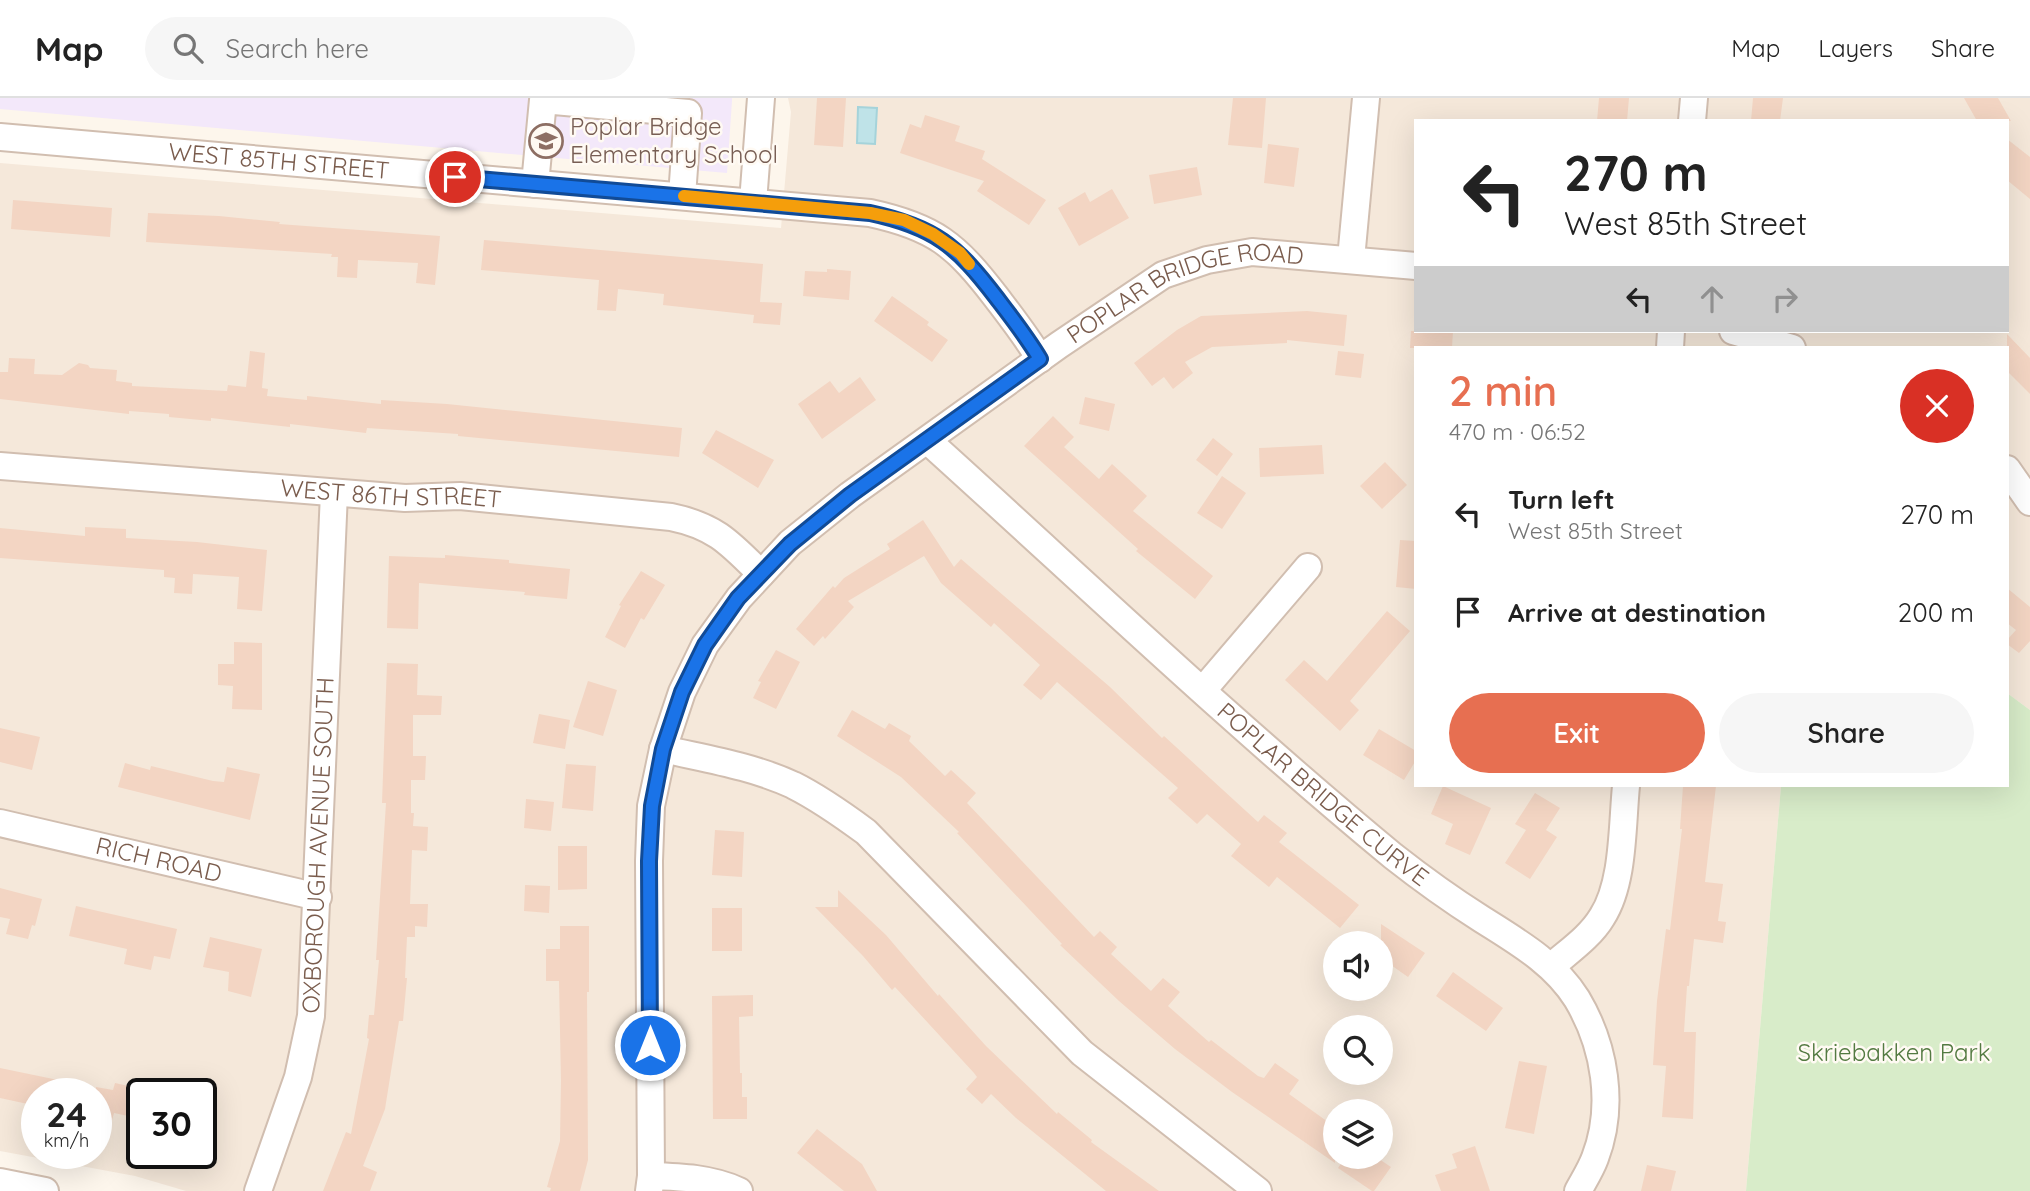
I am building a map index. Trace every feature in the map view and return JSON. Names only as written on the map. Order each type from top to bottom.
[{"type":"street","points":[[753,202],[761,98]]},
{"type":"street","points":[[1351,259],[1366,98]]},
{"type":"street","points":[[1692,119],[1694,98]]},
{"type":"street","points":[[535,184],[543,100],[688,113],[682,196]]},
{"type":"street","name":"WEST 85TH STREET","points":[[0,137],[753,202],[870,213],[904,220],[933,234],[960,253],[1027,337],[1040,359]]},
{"type":"street","name":"POPLAR BRIDGE ROAD","points":[[650,1183],[649,861],[652,806],[663,749],[682,692],[705,645],[738,598],[790,544],[840,503],[1124,299],[1163,275],[1207,260],[1252,252],[1414,266]]},
{"type":"street","points":[[1740,333],[1785,346]]},
{"type":"street","name":"POPLAR BRIDGE CURVE","points":[[928,441],[1203,690],[1396,858],[1552,966],[1576,999],[1595,1035],[1605,1074],[1605,1117],[1596,1157],[1578,1191]]},
{"type":"street","name":"WEST 86TH STREET","points":[[0,466],[405,498],[460,496],[671,517],[694,522],[714,531],[733,545],[761,574]]},
{"type":"street","points":[[2009,472],[2030,502]]},
{"type":"street","name":"OXBOROUGH AVENUE SOUTH","points":[[258,1191],[298,1077],[311,1016],[334,493]]},
{"type":"street","points":[[1203,690],[1308,567]]},
{"type":"street","points":[[663,749],[748,768],[793,785],[830,806],[866,832],[1082,1053],[1241,1186]]},
{"type":"street","points":[[1552,966],[1586,937],[1602,918],[1614,894],[1626,787]]},
{"type":"street","name":"RICH ROAD","points":[[0,823],[318,897]]},
{"type":"street","points":[[650,1183],[711,1181],[739,1191]]},
{"type":"street","points":[[0,1182],[46,1191]]},
{"type":"shaded area","name":"Poplar Bridge Elementary School","points":[[0,98],[732,98],[732,101],[727,173],[0,109]]},
{"type":"shaded area","points":[[788,98],[2030,98],[2030,710],[2009,694],[2009,346],[1414,346],[1414,787],[1781,787],[1746,1191],[186,1191],[135,1176],[97,1169],[112,1169],[112,1078],[21,1078],[21,1155],[0,1151],[0,163],[781,228],[791,112]]},
{"type":"green space","name":"Skriebakken Park","points":[[2009,694],[2030,710],[2030,1191],[1746,1191],[1781,787],[2009,787]]},
{"type":"water","points":[[858,107],[877,108],[875,144],[857,143]]},
{"type":"building","points":[[817,98],[846,98],[843,147],[814,145]]},
{"type":"building","points":[[1233,98],[1266,98],[1262,148],[1228,145]]},
{"type":"building","points":[[1599,98],[1629,98],[1627,119],[1597,119]]},
{"type":"building","points":[[1753,98],[1783,98],[1780,119],[1751,119]]},
{"type":"building","points":[[1964,98],[1998,98],[2011,121],[2009,119],[1976,119]]},
{"type":"building","points":[[925,115],[960,126],[955,141],[985,151],[982,159],[1046,200],[1029,225],[977,191],[984,181],[900,153],[910,124],[921,128]]},
{"type":"building","points":[[2009,141],[2030,157],[2030,199],[2009,182]]},
{"type":"building","points":[[1268,144],[1299,148],[1294,187],[1264,183]]},
{"type":"building","points":[[1197,167],[1202,195],[1154,204],[1149,175]]},
{"type":"building","points":[[1112,189],[1129,218],[1079,246],[1058,208],[1085,192],[1090,202]]},
{"type":"building","points":[[13,200],[112,208],[110,237],[11,229]]},
{"type":"building","points":[[148,213],[219,216],[280,222],[279,224],[440,236],[435,285],[416,283],[418,263],[358,260],[357,278],[337,277],[338,257],[331,257],[332,254],[146,242]]},
{"type":"building","points":[[484,240],[763,264],[760,302],[782,303],[780,325],[753,323],[754,315],[663,305],[664,294],[618,289],[616,311],[597,310],[599,280],[481,270]]},
{"type":"building","points":[[827,269],[851,271],[849,300],[803,296],[805,271],[827,272]]},
{"type":"building","points":[[892,296],[929,322],[927,325],[948,340],[932,362],[874,321]]},
{"type":"building","points":[[1307,311],[1347,315],[1344,346],[1287,340],[1287,343],[1212,347],[1185,362],[1193,373],[1173,389],[1164,377],[1152,386],[1134,363],[1177,330],[1201,316]]},
{"type":"building","points":[[1411,331],[1453,333],[1452,346],[1410,348]]},
{"type":"building","points":[[2007,334],[2030,358],[2030,394],[2009,373]]},
{"type":"building","points":[[250,351],[265,353],[262,388],[268,389],[267,396],[307,400],[307,396],[381,404],[381,400],[447,404],[682,428],[679,457],[458,434],[367,428],[366,433],[290,424],[290,427],[211,418],[211,421],[169,417],[169,414],[129,411],[129,414],[0,399],[0,372],[8,372],[9,358],[35,359],[34,374],[62,375],[79,363],[90,368],[117,370],[116,381],[132,383],[132,386],[227,391],[228,385],[246,387]]},
{"type":"building","points":[[1338,351],[1364,354],[1361,378],[1335,375]]},
{"type":"building","points":[[860,377],[876,400],[822,439],[798,404],[830,381],[839,393]]},
{"type":"building","points":[[1085,397],[1115,404],[1109,431],[1079,424]]},
{"type":"building","points":[[1053,416],[1074,437],[1064,447],[1099,479],[1112,464],[1147,496],[1133,511],[1213,576],[1195,599],[1136,551],[1138,549],[1024,446]]},
{"type":"building","points":[[716,430],[774,460],[758,488],[702,453]]},
{"type":"building","points":[[1213,438],[1233,454],[1217,476],[1196,460]]},
{"type":"building","points":[[1322,445],[1324,474],[1260,477],[1259,448]]},
{"type":"building","points":[[1385,462],[1407,485],[1382,509],[1360,486]]},
{"type":"building","points":[[1222,476],[1246,493],[1222,529],[1197,513]]},
{"type":"building","points":[[923,520],[954,567],[961,559],[1110,687],[1162,738],[1164,736],[1258,822],[1264,815],[1287,833],[1279,842],[1359,905],[1340,928],[1277,877],[1269,887],[1231,856],[1241,844],[1207,814],[1197,824],[1168,798],[1178,788],[1057,682],[1041,700],[1023,685],[1040,665],[994,623],[991,627],[941,583],[924,556],[848,601],[854,607],[825,639],[823,636],[814,646],[796,629],[833,586],[835,588],[844,578],[890,549],[887,544]]},
{"type":"building","points":[[85,527],[126,529],[126,538],[267,550],[262,611],[237,609],[239,577],[193,574],[192,594],[174,593],[175,578],[164,577],[164,570],[0,558],[0,528],[85,536]]},
{"type":"building","points":[[1400,540],[1414,541],[1414,589],[1396,587]]},
{"type":"building","points":[[445,555],[509,560],[509,563],[570,569],[567,599],[524,595],[525,592],[419,583],[418,629],[387,628],[389,556],[445,558]]},
{"type":"building","points":[[641,571],[665,585],[644,620],[641,618],[625,648],[605,637],[621,606],[619,605]]},
{"type":"building","points":[[2009,590],[2030,607],[2030,641],[2019,653],[2009,646],[2009,638],[2016,630],[2009,625]]},
{"type":"building","points":[[1387,611],[1410,631],[1350,701],[1359,710],[1340,731],[1285,680],[1304,660],[1327,681]]},
{"type":"building","points":[[234,642],[262,643],[262,710],[232,709],[233,686],[218,685],[218,664],[234,664]]},
{"type":"building","points":[[776,650],[800,662],[776,709],[753,698],[761,682],[758,681]]},
{"type":"building","points":[[387,663],[418,664],[417,695],[442,696],[441,715],[413,715],[413,756],[426,756],[425,780],[411,780],[411,813],[414,813],[413,826],[428,827],[427,851],[412,850],[410,904],[428,904],[427,927],[415,926],[415,937],[407,937],[403,1021],[399,1021],[385,1109],[363,1166],[377,1172],[370,1191],[323,1191],[346,1132],[351,1134],[369,1039],[369,1015],[374,1015],[386,803],[382,803]]},
{"type":"building","points":[[588,681],[617,690],[603,736],[573,727]]},
{"type":"building","points":[[852,710],[885,729],[889,723],[911,736],[909,741],[945,776],[951,770],[976,793],[967,803],[1094,937],[1100,931],[1117,947],[1111,954],[1151,991],[1163,978],[1180,992],[1168,1006],[1209,1042],[1211,1040],[1258,1076],[1264,1078],[1275,1063],[1299,1080],[1289,1094],[1323,1118],[1323,1155],[1232,1092],[1175,1049],[1119,1001],[1060,945],[1062,944],[957,833],[959,832],[901,777],[837,736]]},
{"type":"building","points":[[539,714],[570,720],[565,749],[533,743]]},
{"type":"building","points":[[0,728],[40,737],[32,770],[0,762]]},
{"type":"building","points":[[1379,729],[1414,750],[1414,763],[1404,780],[1363,755]]},
{"type":"building","points":[[125,763],[150,770],[151,766],[224,782],[227,767],[260,774],[250,820],[118,787]]},
{"type":"building","points":[[566,764],[596,766],[593,811],[562,808]]},
{"type":"building","points":[[1443,787],[1491,808],[1470,855],[1445,844],[1453,824],[1431,814]]},
{"type":"building","points":[[1683,787],[1716,787],[1705,882],[1723,884],[1718,921],[1726,922],[1723,943],[1694,939],[1684,1032],[1696,1032],[1693,1119],[1662,1117],[1666,1066],[1653,1065],[1657,1001],[1666,929],[1670,930]]},
{"type":"building","points":[[1535,793],[1560,808],[1546,830],[1557,837],[1530,879],[1505,863],[1526,830],[1515,824]]},
{"type":"building","points":[[526,799],[554,802],[551,831],[524,828]]},
{"type":"building","points":[[715,830],[744,832],[742,877],[712,875]]},
{"type":"building","points":[[558,846],[587,846],[587,889],[558,890]]},
{"type":"building","points":[[525,885],[550,886],[549,913],[524,911]]},
{"type":"building","points":[[0,888],[42,899],[35,926],[32,925],[28,939],[6,934],[10,919],[0,917]]},
{"type":"building","points":[[838,890],[886,935],[938,996],[939,994],[986,1046],[1057,1114],[1058,1112],[1092,1140],[1091,1142],[1159,1191],[1106,1191],[1016,1118],[991,1094],[982,1104],[966,1089],[977,1077],[974,1073],[895,987],[892,990],[815,907],[838,907]]},
{"type":"building","points":[[76,906],[177,929],[170,959],[154,956],[151,970],[124,964],[127,949],[69,936]]},
{"type":"building","points":[[712,908],[742,908],[742,951],[712,951]]},
{"type":"building","points":[[1381,924],[1392,931],[1381,931]]},
{"type":"building","points":[[560,926],[589,926],[588,1160],[580,1191],[550,1191],[551,1188],[547,1187],[560,1141],[561,1081],[559,981],[546,981],[546,949],[560,949]]},
{"type":"building","points":[[1393,932],[1425,953],[1408,977],[1393,966]]},
{"type":"building","points":[[210,937],[262,949],[251,997],[228,991],[229,972],[203,967]]},
{"type":"building","points":[[1453,972],[1503,1008],[1486,1031],[1436,996]]},
{"type":"building","points":[[753,995],[753,1016],[739,1017],[740,1073],[742,1097],[747,1097],[747,1119],[713,1119],[712,996]]},
{"type":"building","points":[[1519,1061],[1547,1066],[1534,1134],[1505,1128]]},
{"type":"building","points":[[0,1068],[48,1078],[21,1078],[21,1103],[0,1098]]},
{"type":"building","points":[[115,1083],[126,1085],[126,1116],[114,1113],[112,1120],[112,1090]]},
{"type":"building","points":[[817,1129],[862,1164],[877,1191],[844,1191],[797,1153]]},
{"type":"building","points":[[1475,1146],[1490,1191],[1441,1191],[1435,1175],[1457,1168],[1452,1154]]},
{"type":"building","points":[[1647,1165],[1676,1171],[1671,1191],[1641,1191]]},
{"type":"building","points":[[1339,1169],[1390,1169],[1372,1191]]},
{"type":"slow traffic","points":[[684,196],[870,213],[904,220],[933,234],[960,253],[969,264]]},
{"type":"place","name":"Poplar Bridge Elementary School","points":[[546,141]]},
{"type":"route","points":[[455,177],[870,213],[904,220],[933,234],[960,253],[1027,337],[1040,359],[850,495],[790,544],[738,598],[705,645],[682,692],[663,749],[652,806],[649,861],[650,1045]]}]
